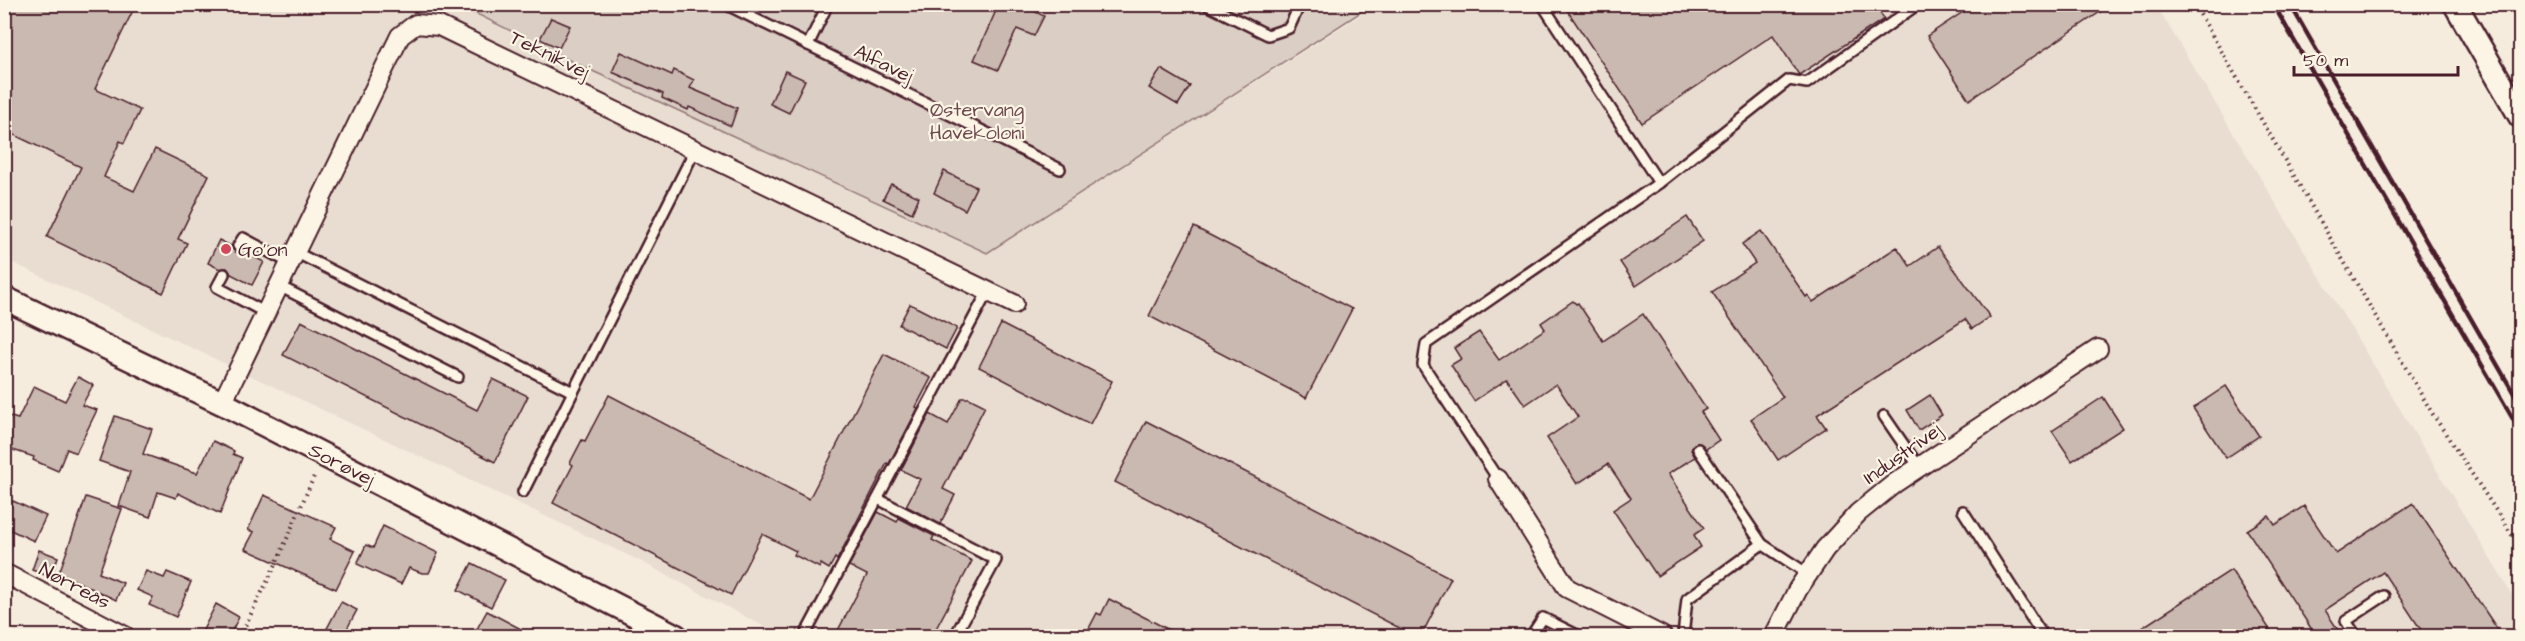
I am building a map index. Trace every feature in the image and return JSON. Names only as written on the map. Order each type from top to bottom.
[{"type":"street","points":[[2455,4],[2520,116]]},
{"type":"street","name":"Teknikvej","points":[[222,403],[400,36],[416,24],[440,26],[1014,304]]},
{"type":"street","name":"Sorøvej","points":[[4,298],[222,403],[676,636]]},
{"type":"street","name":"Industrivej","points":[[1774,636],[1798,589],[1825,549],[1858,513],[1919,467],[2098,349]]},
{"type":"street","points":[[1498,479],[1567,588],[1662,636]]},
{"type":"street","name":"Nørreås","points":[[4,573],[125,636]]},
{"type":"lane","name":"Alfavej","points":[[724,4],[1060,169]]},
{"type":"lane","points":[[808,45],[828,4]]},
{"type":"lane","points":[[1205,4],[1268,35],[1289,28],[1300,4]]},
{"type":"lane","points":[[1542,4],[1659,183]]},
{"type":"lane","points":[[1498,479],[1423,365],[1426,344],[1659,183],[1789,80],[1807,83],[1918,4]]},
{"type":"lane","points":[[523,492],[695,150]]},
{"type":"lane","points":[[238,246],[243,238],[293,257],[573,392]]},
{"type":"lane","points":[[224,274],[217,287],[266,313]]},
{"type":"lane","points":[[279,286],[458,377]]},
{"type":"lane","points":[[808,636],[805,634],[988,291]]},
{"type":"lane","points":[[1884,416],[1919,467]]},
{"type":"lane","points":[[1698,449],[1762,544],[1808,574]]},
{"type":"lane","points":[[878,499],[996,560],[955,636]]},
{"type":"lane","points":[[1963,511],[2043,636]]},
{"type":"lane","points":[[1683,636],[1686,599],[1762,544]]},
{"type":"lane","points":[[2356,636],[2346,621],[2384,596]]},
{"type":"lane","points":[[1531,636],[1543,618],[1579,636]]},
{"type":"path","points":[[2194,4],[2432,413],[2520,547]]},
{"type":"path","points":[[240,636],[284,549],[324,455]]},
{"type":"shaded area","points":[[4,5],[459,5],[573,62],[987,253],[1376,5],[2156,5],[2520,608],[2520,636],[782,636],[642,562],[5,259]]},
{"type":"green space","name":"Østervang Havekoloni","points":[[459,5],[1372,5],[987,253],[573,62]]},
{"type":"building","points":[[4,4],[136,4],[95,89],[140,110],[124,143],[120,141],[104,177],[134,191],[155,149],[209,175],[178,239],[187,243],[163,293],[47,237],[81,167],[4,130]]},
{"type":"building","points":[[999,4],[1020,4],[1044,16],[1034,36],[1017,29],[998,70],[974,60]]},
{"type":"building","points":[[1563,4],[1874,4],[1884,19],[1799,75],[1773,35],[1642,123]]},
{"type":"building","points":[[1975,4],[2112,4],[1969,100],[1927,36]]},
{"type":"building","points":[[551,18],[570,26],[559,48],[540,39]]},
{"type":"building","points":[[621,52],[672,75],[674,70],[694,80],[690,88],[737,108],[731,126],[689,107],[688,110],[662,98],[663,94],[612,72]]},
{"type":"building","points":[[1161,69],[1190,86],[1178,105],[1149,88]]},
{"type":"building","points":[[785,71],[805,80],[789,113],[770,104]]},
{"type":"building","points":[[944,171],[976,187],[965,210],[934,193]]},
{"type":"building","points":[[891,184],[919,197],[912,213],[883,199]]},
{"type":"building","points":[[1687,217],[1703,241],[1636,286],[1620,262]]},
{"type":"building","points":[[1194,227],[1352,309],[1306,398],[1149,316]]},
{"type":"building","points":[[1761,231],[1806,297],[1808,295],[1813,302],[1897,247],[1910,266],[1938,247],[1990,317],[1972,329],[1965,319],[1817,415],[1826,428],[1778,460],[1751,419],[1783,397],[1712,292],[1755,263],[1742,244]]},
{"type":"building","points":[[219,240],[231,246],[235,252],[242,251],[264,262],[252,285],[231,274],[227,268],[220,269],[208,263]]},
{"type":"building","points":[[1573,301],[1578,303],[1603,341],[1643,314],[1706,409],[1701,412],[1719,440],[1706,449],[1700,443],[1694,444],[1691,450],[1695,457],[1668,474],[1704,528],[1694,535],[1701,547],[1657,576],[1613,510],[1631,498],[1608,464],[1577,484],[1547,438],[1578,417],[1556,384],[1525,405],[1507,379],[1474,401],[1451,365],[1461,359],[1454,348],[1479,332],[1499,360],[1545,329],[1541,323]]},
{"type":"building","points":[[910,304],[957,328],[946,349],[899,325]]},
{"type":"building","points":[[301,321],[477,410],[493,379],[528,396],[495,462],[283,355]]},
{"type":"building","points":[[1001,324],[1112,381],[1090,424],[979,367]]},
{"type":"building","points":[[884,354],[931,378],[889,464],[887,463],[837,560],[835,558],[829,569],[821,564],[820,568],[794,555],[796,551],[762,534],[731,595],[553,503],[573,465],[570,463],[582,440],[585,441],[609,395],[809,499]]},
{"type":"building","points":[[78,377],[93,385],[82,405],[97,410],[76,453],[67,449],[58,471],[33,460],[34,457],[4,447],[4,415],[18,419],[34,386],[65,401]]},
{"type":"building","points":[[2226,386],[2259,436],[2226,458],[2193,408]]},
{"type":"building","points":[[1930,395],[1942,415],[1919,430],[1907,410]]},
{"type":"building","points":[[2103,397],[2123,428],[2072,461],[2052,431]]},
{"type":"building","points":[[962,398],[969,398],[985,406],[943,489],[955,495],[940,524],[906,506],[920,479],[901,470],[930,414],[948,424]]},
{"type":"building","points":[[115,416],[152,429],[143,454],[197,473],[213,441],[234,451],[233,454],[242,458],[220,514],[178,493],[176,498],[158,492],[150,517],[119,506],[130,472],[99,461]]},
{"type":"building","points":[[1146,421],[1451,578],[1421,636],[1415,636],[1115,482]]},
{"type":"building","points":[[264,495],[336,527],[330,539],[355,551],[336,589],[245,549],[254,532],[248,530]]},
{"type":"building","points":[[86,497],[122,509],[99,573],[123,583],[116,600],[59,573]]},
{"type":"building","points":[[13,501],[46,516],[34,541],[4,527],[4,519]]},
{"type":"building","points":[[2413,503],[2502,636],[2425,636],[2383,572],[2325,610],[2342,636],[2316,636],[2247,530],[2269,516],[2275,525],[2304,506],[2336,554]]},
{"type":"building","points":[[878,512],[897,522],[899,518],[934,536],[932,540],[972,561],[932,636],[835,636],[867,575],[849,566]]},
{"type":"building","points":[[383,526],[438,553],[429,573],[409,568],[401,584],[357,564],[366,545],[373,548]]},
{"type":"building","points":[[39,550],[58,557],[51,577],[32,570]]},
{"type":"building","points":[[472,563],[505,580],[491,607],[458,590]]},
{"type":"building","points":[[2231,570],[2274,636],[2129,636]]},
{"type":"building","points":[[146,571],[164,578],[167,572],[191,582],[176,617],[149,605],[153,597],[137,590]]},
{"type":"building","points":[[1109,599],[1181,636],[1085,636],[1097,613],[1101,615]]},
{"type":"building","points":[[341,602],[357,610],[343,636],[323,636]]},
{"type":"building","points":[[216,604],[239,617],[229,636],[200,636]]},
{"type":"building","points":[[487,611],[534,636],[473,636]]},
{"type":"railway","points":[[2273,4],[2520,431]]},
{"type":"railway","points":[[2290,4],[2520,404]]},
{"type":"place","name":"Go'on","points":[[226,249]]}]
